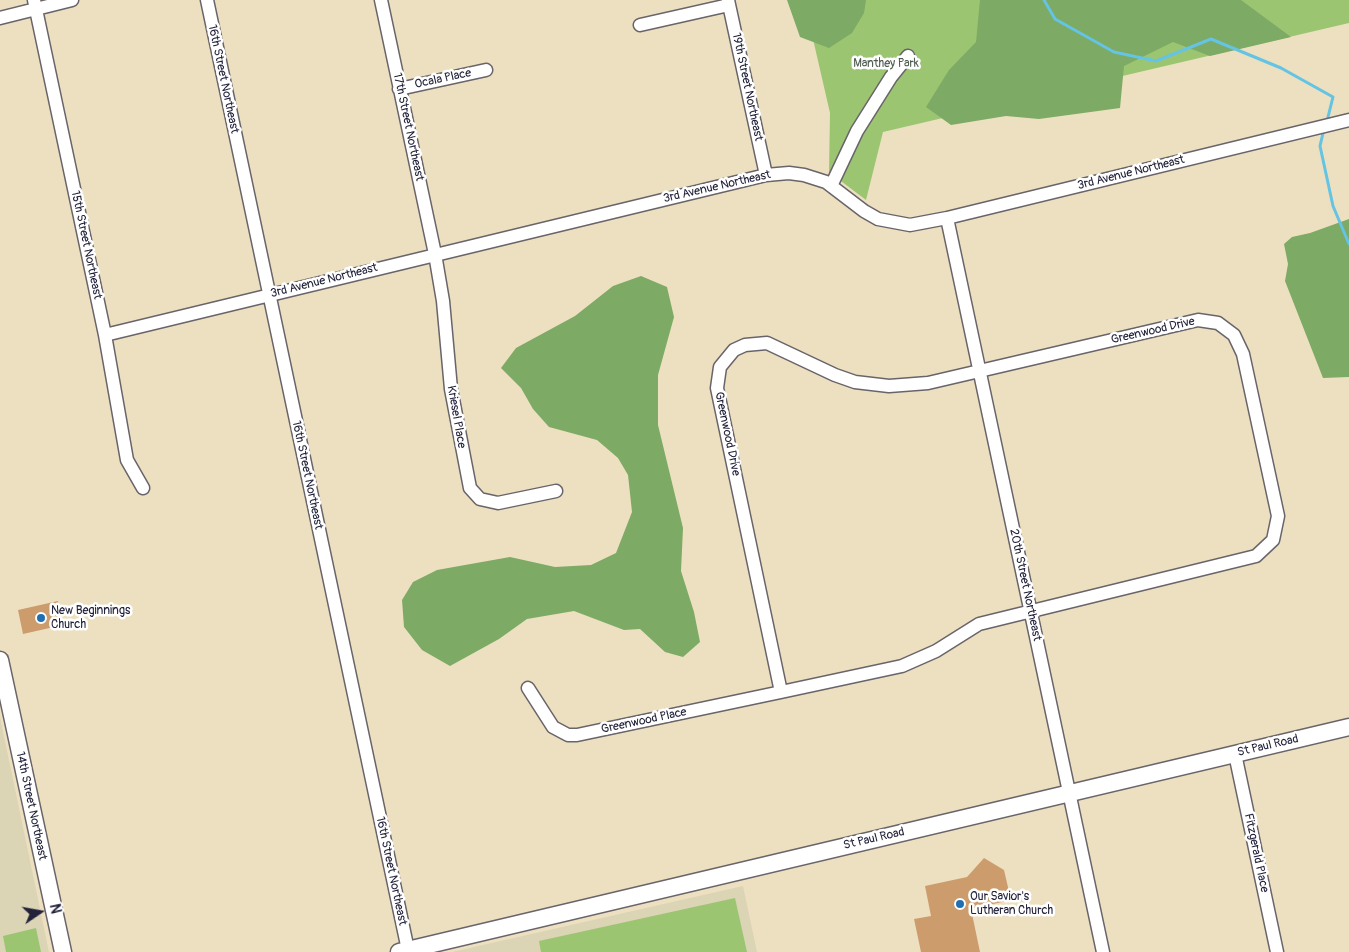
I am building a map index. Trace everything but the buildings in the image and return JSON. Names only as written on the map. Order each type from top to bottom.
[{"type":"street","points":[[0,18],[35,5],[72,0]]},
{"type":"street","name":"16th Street Northeast","points":[[206,0],[403,951]]},
{"type":"street","name":"17th Street Northeast","points":[[381,0],[435,254]]},
{"type":"street","points":[[640,25],[729,3]]},
{"type":"street","name":"19th Street Northeast","points":[[729,3],[766,175]]},
{"type":"street","name":"15th Street Northeast","points":[[35,5],[105,334],[127,460],[143,488]]},
{"type":"street","points":[[831,186],[857,131],[891,77],[908,56]]},
{"type":"street","name":"Ocala Place","points":[[399,89],[486,70]]},
{"type":"street","name":"3rd Avenue Northeast","points":[[105,334],[766,175],[790,172],[804,175],[831,186],[864,211],[893,223],[923,224],[1349,120]]},
{"type":"street","name":"20th Street Northeast","points":[[947,218],[1102,952]]},
{"type":"street","name":"Kriesel Place","points":[[435,254],[443,301],[451,389],[470,488],[480,499],[498,503],[556,491]]},
{"type":"street","name":"Greenwood Drive","points":[[1198,320],[1218,323],[1234,335],[1241,345],[1278,516],[1273,540],[1266,549],[1256,556],[979,624],[919,660],[902,666],[781,692],[717,388],[720,367],[726,358],[745,345],[767,343],[835,376],[855,382],[889,386],[911,385],[980,371],[1198,320]]},
{"type":"street","name":"14th Street Northeast","points":[[0,660],[63,952]]},
{"type":"street","name":"Greenwood Place","points":[[528,688],[553,727],[568,735],[781,692]]},
{"type":"street","name":"St Paul Road","points":[[403,951],[1349,727]]},
{"type":"street","name":"Fitzgerald Place","points":[[1235,754],[1277,952]]},
{"type":"shaded area","points":[[0,717],[49,952],[0,952]]},
{"type":"shaded area","points":[[743,886],[757,952],[452,952]]},
{"type":"green space","points":[[787,0],[866,0],[864,13],[852,33],[829,48],[800,37]]},
{"type":"green space","name":"Manthey Park","points":[[804,0],[1349,0],[1349,23],[883,132],[866,200],[829,172],[830,113]]},
{"type":"green space","points":[[980,0],[1241,0],[1291,37],[1210,56],[1173,42],[1124,66],[1120,108],[1039,119],[1006,116],[951,125],[926,107],[949,70],[976,42]]},
{"type":"green space","points":[[1349,219],[1349,377],[1323,378],[1285,281],[1288,264],[1284,244],[1292,237],[1310,233]]},
{"type":"green space","points":[[641,276],[667,287],[674,317],[658,375],[658,425],[683,528],[681,571],[694,612],[700,642],[683,657],[665,652],[640,629],[624,630],[574,611],[527,619],[499,639],[450,666],[422,650],[404,627],[402,600],[413,582],[437,570],[510,557],[555,567],[591,565],[616,553],[632,512],[628,475],[618,458],[597,440],[549,427],[533,409],[521,388],[501,368],[516,348],[575,316],[613,286]]},
{"type":"green space","points":[[735,898],[747,952],[541,952],[539,941]]},
{"type":"green space","points":[[36,928],[41,952],[6,952],[3,936]]},
{"type":"waterway","points":[[1044,0],[1055,19],[1114,52],[1156,61],[1211,39],[1281,68],[1333,97],[1327,121]]},
{"type":"waterway","points":[[1324,129],[1320,146],[1333,206],[1349,244]]},
{"type":"place","name":"New Beginnings Church","points":[[41,618]]},
{"type":"place","name":"Our Savior's Lutheran Church","points":[[960,904]]}]
